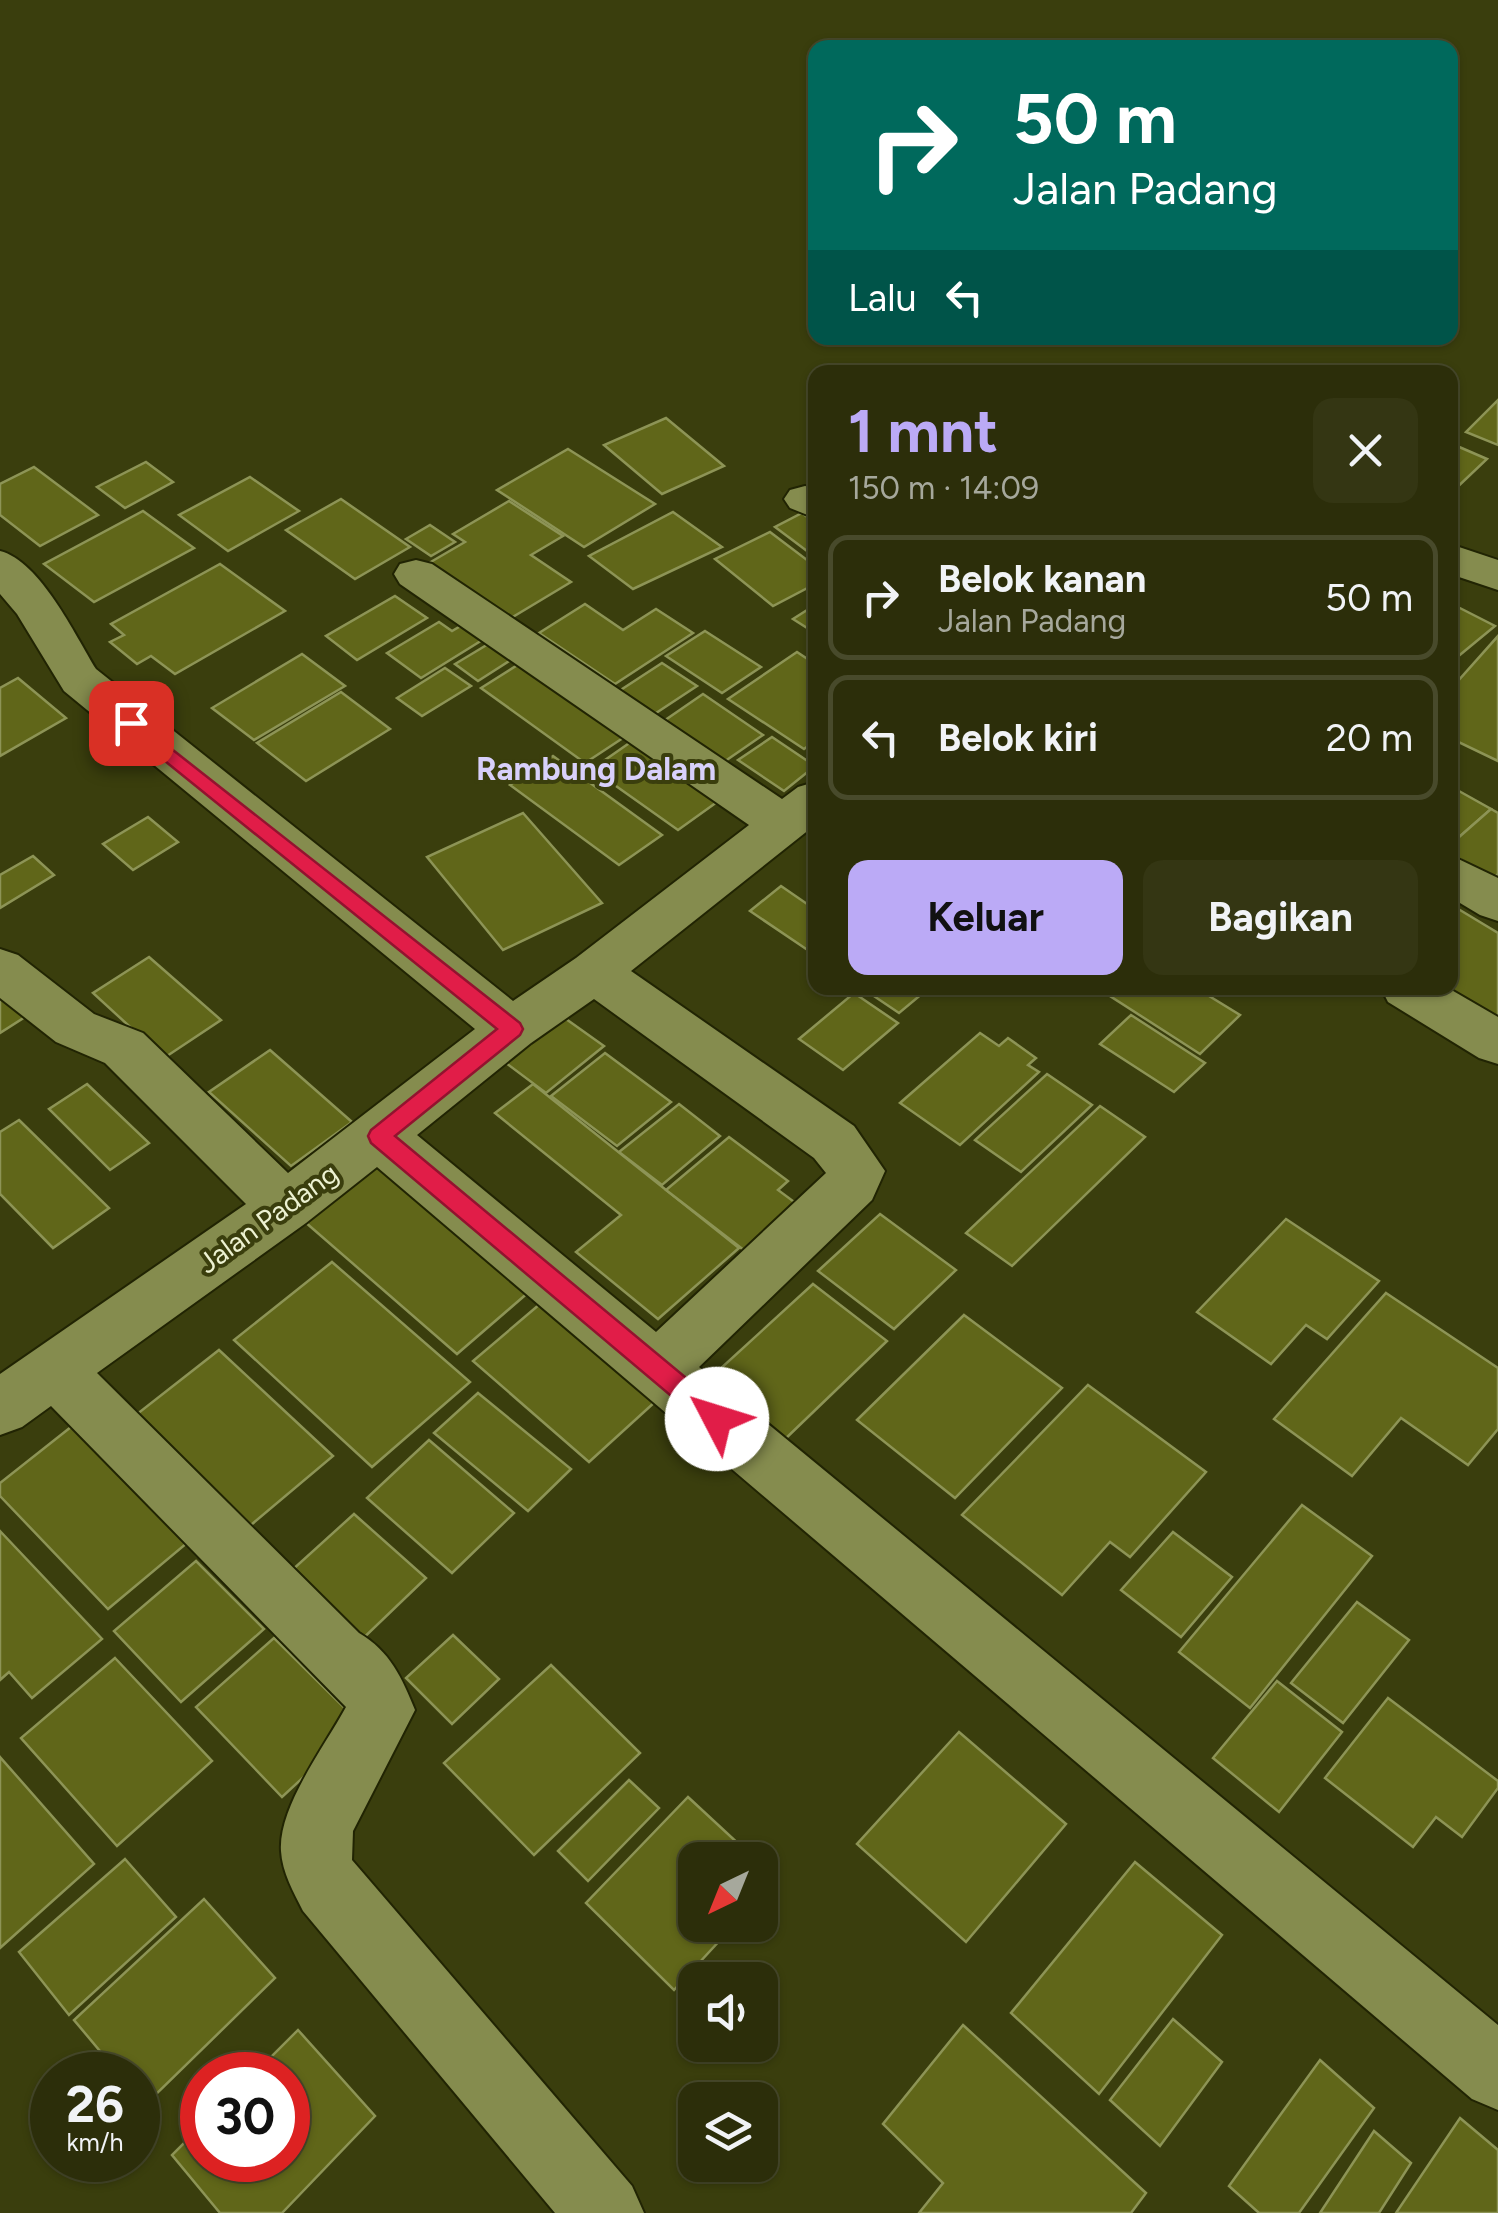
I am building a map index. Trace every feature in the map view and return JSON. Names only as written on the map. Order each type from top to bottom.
[{"type":"street","points":[[1458,561],[1498,576]]},
{"type":"street","points":[[0,565],[34,605],[80,680],[512,1029]]},
{"type":"street","points":[[416,574],[800,812]]},
{"type":"street","name":"Jalan Padang","points":[[0,1408],[286,1207],[512,1029],[594,972],[800,812]]},
{"type":"street","points":[[1458,878],[1498,902]]},
{"type":"street","points":[[0,970],[75,1028],[124,1048],[286,1207]]},
{"type":"street","points":[[594,972],[834,1142],[857,1171],[852,1184],[657,1369]]},
{"type":"street","points":[[1418,995],[1498,1044]]},
{"type":"street","points":[[380,1136],[1498,2073]]},
{"type":"street","points":[[54,1369],[375,1691],[381,1710],[322,1820],[315,1839],[315,1862],[328,1886],[605,2213]]},
{"type":"building","points":[[1498,400],[1498,445],[1466,432]]},
{"type":"building","points":[[666,418],[724,466],[662,494],[604,445]]},
{"type":"building","points":[[1458,446],[1487,459],[1458,486]]},
{"type":"building","points":[[568,449],[655,504],[584,547],[497,490]]},
{"type":"building","points":[[146,462],[173,482],[125,508],[97,487]]},
{"type":"building","points":[[34,467],[98,515],[40,546],[0,515],[0,484]]},
{"type":"building","points":[[250,477],[299,511],[228,551],[179,515]]},
{"type":"building","points":[[341,499],[410,547],[355,579],[286,530]]},
{"type":"building","points":[[509,501],[563,536],[531,555],[571,582],[511,618],[429,563],[465,542],[453,534]]},
{"type":"building","points":[[143,511],[194,548],[94,602],[44,564]]},
{"type":"building","points":[[673,512],[722,547],[633,589],[589,556]]},
{"type":"building","points":[[802,513],[808,518],[808,552],[775,527]]},
{"type":"building","points":[[430,525],[455,542],[431,556],[406,539]]},
{"type":"building","points":[[770,532],[808,561],[808,588],[773,606],[715,559]]},
{"type":"building","points":[[220,564],[285,611],[175,674],[151,656],[137,664],[110,642],[124,635],[111,624]]},
{"type":"building","points":[[395,596],[427,618],[357,660],[326,636]]},
{"type":"building","points":[[585,604],[623,630],[656,609],[693,633],[615,684],[539,633]]},
{"type":"building","points":[[1458,607],[1495,626],[1458,656]]},
{"type":"building","points":[[808,609],[808,629],[793,619]]},
{"type":"building","points":[[471,620],[492,634],[421,678],[387,653],[439,622],[452,631]]},
{"type":"building","points":[[705,631],[761,667],[722,693],[666,656]]},
{"type":"building","points":[[1498,636],[1498,761],[1458,742],[1458,681]]},
{"type":"building","points":[[495,640],[517,656],[478,681],[455,664]]},
{"type":"building","points":[[797,652],[808,659],[808,746],[804,749],[728,699]]},
{"type":"building","points":[[302,654],[345,686],[254,740],[212,708]]},
{"type":"building","points":[[527,659],[632,732],[585,763],[481,688]]},
{"type":"building","points":[[662,663],[697,686],[650,717],[616,693]]},
{"type":"building","points":[[445,668],[471,686],[422,716],[397,698]]},
{"type":"building","points":[[18,678],[66,718],[0,756],[0,688]]},
{"type":"building","points":[[341,692],[390,729],[306,781],[257,743]]},
{"type":"building","points":[[703,694],[763,735],[718,766],[658,725]]},
{"type":"building","points":[[638,737],[724,797],[678,830],[592,769]]},
{"type":"building","points":[[772,737],[808,761],[808,772],[784,791],[738,760]]},
{"type":"building","points":[[553,756],[662,835],[619,865],[510,785]]},
{"type":"building","points":[[1458,790],[1491,809],[1458,838]]},
{"type":"building","points":[[1491,809],[1498,813],[1498,874],[1493,879],[1458,858],[1458,838]]},
{"type":"building","points":[[523,813],[602,903],[503,950],[427,857]]},
{"type":"building","points":[[148,817],[178,842],[133,870],[103,844]]},
{"type":"building","points":[[33,856],[54,875],[0,908],[0,875]]},
{"type":"building","points":[[781,886],[808,905],[808,950],[750,911]]},
{"type":"building","points":[[1458,909],[1498,933],[1498,1025],[1450,995],[1458,995]]},
{"type":"building","points":[[149,957],[221,1020],[164,1058],[93,993]]},
{"type":"building","points":[[0,994],[25,1017],[0,1033]]},
{"type":"building","points":[[852,995],[898,1023],[843,1070],[799,1039]]},
{"type":"building","points":[[872,995],[921,995],[899,1013]]},
{"type":"building","points":[[1207,995],[1240,1015],[1200,1054],[1110,996]]},
{"type":"building","points":[[559,1014],[604,1046],[546,1093],[502,1060]]},
{"type":"building","points":[[1131,1015],[1205,1063],[1174,1092],[1100,1044]]},
{"type":"building","points":[[980,1033],[999,1046],[1008,1038],[1036,1058],[1028,1065],[1039,1072],[960,1145],[900,1103]]},
{"type":"building","points":[[270,1050],[352,1122],[291,1166],[209,1092]]},
{"type":"building","points":[[605,1053],[671,1102],[617,1146],[551,1096]]},
{"type":"building","points":[[1047,1074],[1092,1105],[1021,1172],[975,1140]]},
{"type":"building","points":[[87,1084],[149,1143],[110,1170],[49,1109]]},
{"type":"building","points":[[533,1084],[739,1248],[658,1319],[576,1252],[621,1215],[495,1113]]},
{"type":"building","points":[[679,1104],[720,1136],[662,1185],[619,1152]]},
{"type":"building","points":[[1100,1106],[1145,1137],[1012,1266],[966,1233]]},
{"type":"building","points":[[19,1120],[109,1208],[53,1248],[0,1194],[0,1132]]},
{"type":"building","points":[[729,1137],[788,1181],[778,1190],[801,1207],[749,1254],[666,1190]]},
{"type":"building","points":[[371,1158],[530,1291],[457,1354],[297,1215]]},
{"type":"building","points":[[880,1214],[956,1270],[894,1329],[818,1271]]},
{"type":"building","points":[[1286,1219],[1379,1281],[1327,1339],[1306,1325],[1271,1364],[1197,1312]]},
{"type":"building","points":[[332,1262],[470,1382],[372,1467],[234,1340]]},
{"type":"building","points":[[813,1284],[887,1341],[782,1442],[707,1381]]},
{"type":"building","points":[[1386,1293],[1498,1368],[1498,1429],[1468,1465],[1401,1418],[1352,1476],[1274,1419]]},
{"type":"building","points":[[540,1304],[656,1401],[589,1462],[473,1361]]},
{"type":"building","points":[[964,1315],[1062,1388],[955,1498],[857,1420]]},
{"type":"building","points":[[219,1350],[333,1456],[245,1530],[132,1418]]},
{"type":"building","points":[[1088,1385],[1206,1472],[1130,1557],[1110,1542],[1062,1595],[962,1515]]},
{"type":"building","points":[[478,1393],[571,1469],[528,1511],[434,1433]]},
{"type":"building","points":[[71,1427],[187,1543],[108,1609],[0,1496],[0,1483]]},
{"type":"building","points":[[429,1440],[514,1513],[452,1573],[367,1498]]},
{"type":"building","points":[[1302,1505],[1372,1556],[1250,1708],[1179,1652]]},
{"type":"building","points":[[354,1514],[426,1578],[352,1649],[280,1581]]},
{"type":"building","points":[[0,1531],[102,1639],[32,1698],[9,1672],[0,1680]]},
{"type":"building","points":[[1173,1532],[1232,1577],[1181,1637],[1121,1590]]},
{"type":"building","points":[[196,1561],[264,1629],[181,1702],[114,1631]]},
{"type":"building","points":[[1357,1602],[1409,1640],[1343,1723],[1291,1683]]},
{"type":"building","points":[[453,1635],[499,1679],[452,1724],[406,1678]]},
{"type":"building","points":[[274,1638],[361,1724],[282,1797],[196,1707]]},
{"type":"building","points":[[115,1658],[212,1761],[117,1846],[21,1738]]},
{"type":"building","points":[[551,1665],[640,1753],[534,1855],[444,1763]]},
{"type":"building","points":[[1277,1681],[1342,1732],[1279,1812],[1213,1758]]},
{"type":"building","points":[[1388,1698],[1498,1781],[1498,1788],[1462,1837],[1436,1817],[1413,1847],[1325,1778]]},
{"type":"building","points":[[959,1732],[1066,1824],[966,1942],[857,1844]]},
{"type":"building","points":[[0,1757],[94,1864],[0,1948]]},
{"type":"building","points":[[629,1780],[659,1808],[588,1881],[558,1851]]},
{"type":"building","points":[[688,1797],[737,1842],[678,1842],[678,1942],[718,1942],[700,1962],[678,1962],[678,1986],[674,1990],[586,1903]]},
{"type":"building","points":[[125,1859],[176,1917],[69,2015],[19,1952]]},
{"type":"building","points":[[1135,1862],[1222,1935],[1099,2094],[1011,2013]]},
{"type":"building","points":[[204,1899],[275,1978],[199,2052],[180,2052],[180,2071],[160,2090],[160,2052],[101,2052],[74,2020]]},
{"type":"building","points":[[1173,2019],[1222,2062],[1160,2146],[1110,2100]]},
{"type":"building","points":[[963,2025],[1146,2193],[1131,2213],[919,2213],[943,2183],[883,2124]]},
{"type":"building","points":[[298,2030],[375,2116],[282,2213],[220,2213],[194,2182],[310,2182],[310,2052],[276,2052]]},
{"type":"building","points":[[1320,2060],[1374,2108],[1299,2213],[1259,2213],[1229,2186]]},
{"type":"building","points":[[1460,2118],[1498,2150],[1498,2213],[1396,2213]]},
{"type":"building","points":[[1374,2131],[1411,2163],[1379,2213],[1320,2213]]},
{"type":"building","points":[[180,2147],[180,2165],[172,2155]]},
{"type":"district","name":"Rambung Dalam","points":[[596,769]]},
{"type":"route","points":[[131,723],[512,1029],[380,1136],[717,1419]]}]
